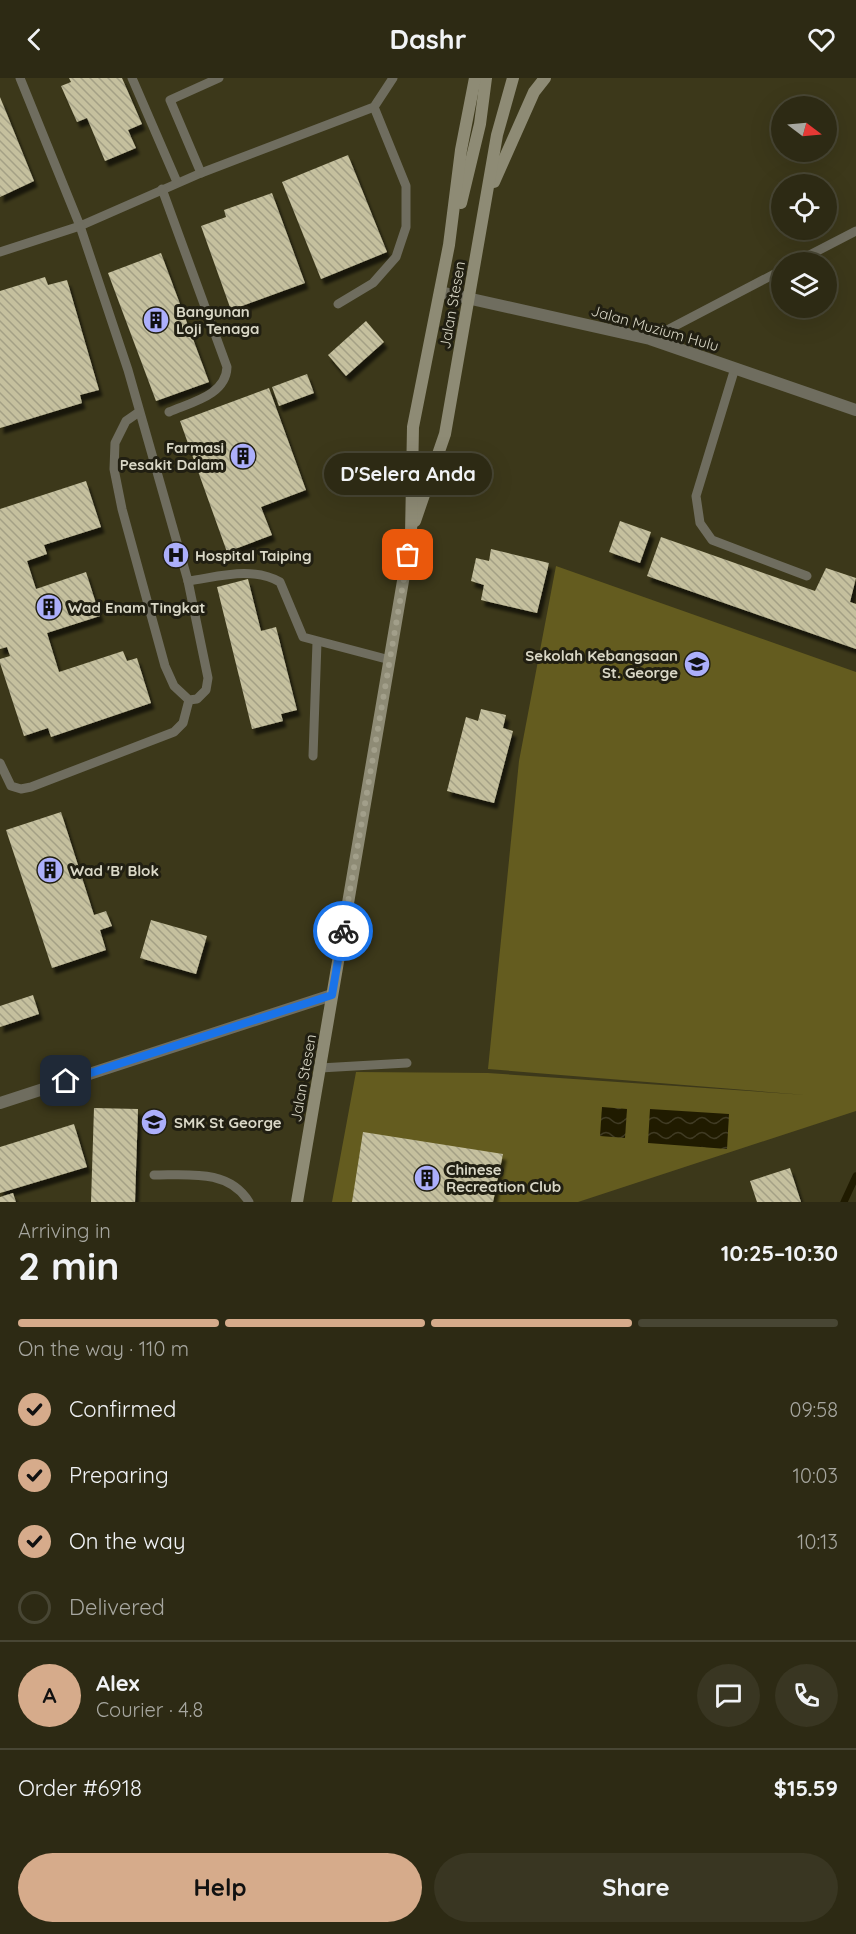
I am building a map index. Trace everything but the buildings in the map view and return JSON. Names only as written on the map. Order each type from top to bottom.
[{"type":"main road","name":"Jalan Stesen","points":[[297,1202],[411,534],[413,427],[449,244],[461,150],[475,78]]},
{"type":"main road","points":[[449,244],[477,134],[486,78]]},
{"type":"main road","name":"Jalan Stesen","points":[[411,534],[445,434],[497,135],[513,78]]},
{"type":"main road","points":[[487,200],[534,92],[545,78]]},
{"type":"street","name":"Jalan Muzium Hulu","points":[[440,292],[650,339],[856,410]]},
{"type":"street","points":[[0,1103],[332,995]]},
{"type":"lane","points":[[20,78],[80,226],[139,412],[188,581],[208,678],[206,690],[197,699],[189,700]]},
{"type":"lane","points":[[132,78],[177,182]]},
{"type":"lane","points":[[201,173],[170,100],[219,78]]},
{"type":"lane","points":[[0,252],[80,226],[177,182],[374,108],[393,78]]},
{"type":"lane","points":[[338,304],[373,283],[396,257],[406,227],[406,186],[374,108]]},
{"type":"lane","points":[[162,189],[228,367],[225,382],[212,393],[170,412]]},
{"type":"lane","points":[[815,252],[856,231]]},
{"type":"lane","points":[[650,339],[771,276]]},
{"type":"lane","points":[[735,368],[696,496],[700,523],[712,540],[807,576]]},
{"type":"lane","points":[[139,412],[126,422],[115,443],[114,469],[122,509],[165,666],[174,686],[189,700]]},
{"type":"lane","points":[[188,581],[243,573],[275,579],[280,582],[303,638],[390,660]]},
{"type":"lane","points":[[313,756],[317,642]]},
{"type":"lane","points":[[0,763],[4,776],[11,786],[21,789],[31,787],[174,732],[183,723],[189,700]]},
{"type":"lane","points":[[320,1068],[407,1063]]},
{"type":"lane","points":[[154,1175],[205,1175],[217,1178],[242,1192],[249,1202]]},
{"type":"shaded area","name":"Sekolah Kebangsaan St. George","points":[[556,566],[856,672],[856,1111],[578,1202],[332,1202],[356,1072],[488,1073],[806,1095],[488,1069],[519,761]]},
{"type":"water","points":[[602,1107],[627,1109],[625,1138],[600,1136]]},
{"type":"water","points":[[650,1109],[729,1114],[727,1149],[648,1143]]},
{"type":"waterway","points":[[844,1202],[856,1176]]},
{"type":"way so far","points":[[343,931],[408,555]]},
{"type":"place","name":"Bangunan Loji Tenaga","points":[[156,320]]},
{"type":"place","name":"Farmasi Pesakit Dalam","points":[[243,456]]},
{"type":"place","name":"Hospital Taiping","points":[[176,555]]},
{"type":"place","name":"D'Selera Anda","points":[[408,555]]},
{"type":"place","name":"Wad Enam Tingkat","points":[[49,607]]},
{"type":"place","name":"Sekolah Kebangsaan St. George","points":[[697,664]]},
{"type":"place","name":"Wad 'B' Blok","points":[[50,870]]},
{"type":"place","name":"SMK St George","points":[[154,1122]]},
{"type":"place","name":"Chinese Recreation Club","points":[[427,1178]]},
{"type":"route","points":[[66,1081],[332,995],[343,931]]}]
